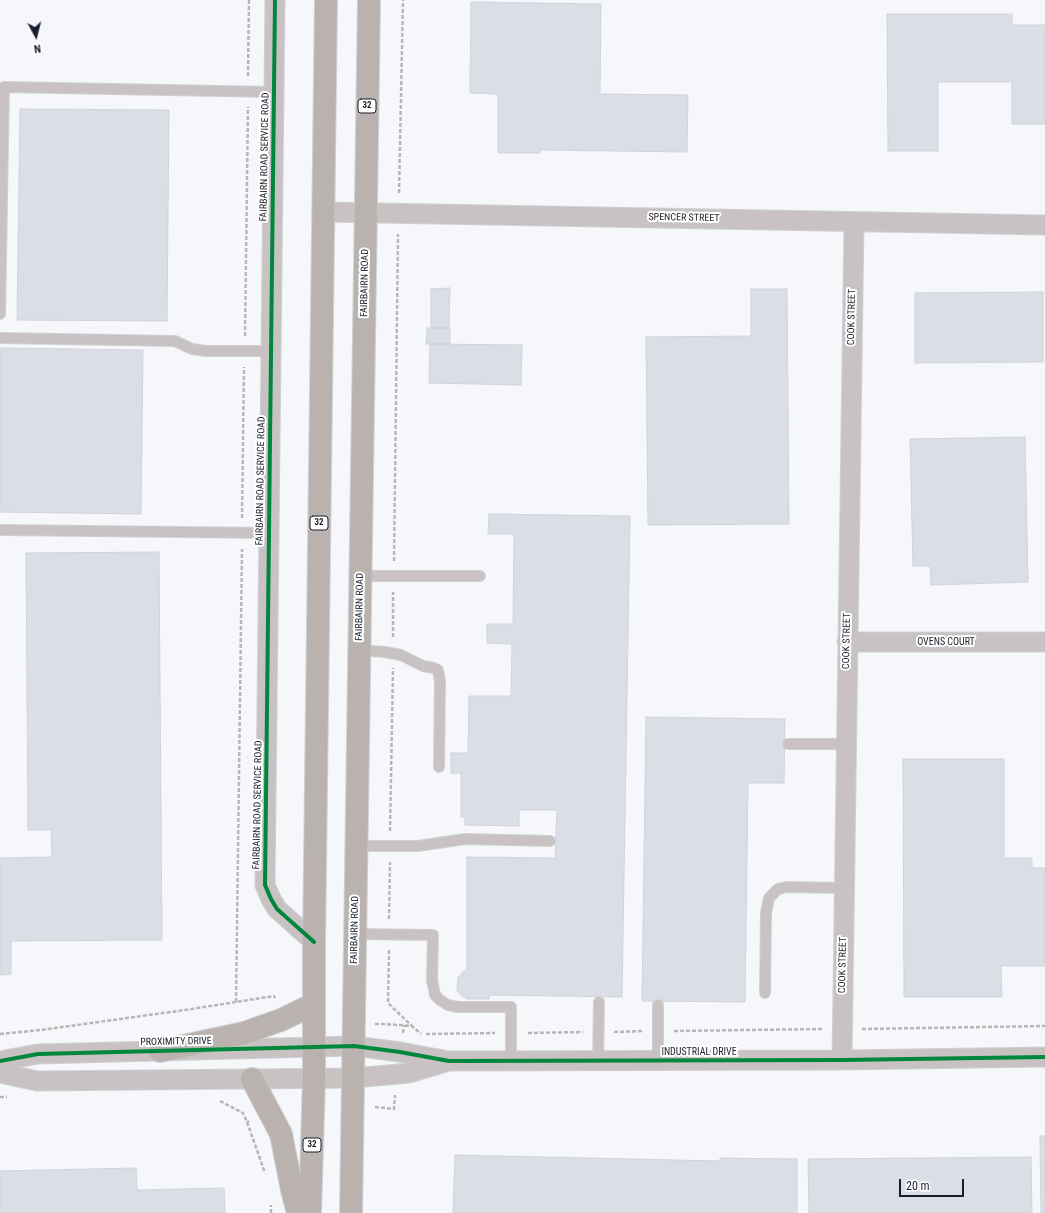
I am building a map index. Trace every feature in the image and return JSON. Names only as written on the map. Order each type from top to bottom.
[{"type":"main road","name":"32","points":[[310,1213],[314,1078],[314,942],[326,0]]},
{"type":"main road","name":"FAIRBAIRN ROAD","points":[[351,1213],[369,0]]},
{"type":"main road","points":[[160,1051],[244,1033],[281,1020],[314,1004]]},
{"type":"main road","points":[[252,1079],[281,1134],[298,1213]]},
{"type":"street","name":"FAIRBAIRN ROAD SERVICE ROAD","points":[[275,0],[265,885],[277,909],[314,942]]},
{"type":"street","name":"SPENCER STREET","points":[[323,212],[1045,224]]},
{"type":"street","name":"COOK STREET","points":[[842,1060],[854,222]]},
{"type":"street","name":"OVENS COURT","points":[[847,642],[1045,642]]},
{"type":"street","name":"PROXIMITY DRIVE","points":[[0,1061],[38,1054],[354,1046]]},
{"type":"street","name":"INDUSTRIAL DRIVE","points":[[354,1046],[400,1052],[449,1061],[842,1060],[1045,1057]]},
{"type":"street","name":"INDUSTRIAL DRIVE","points":[[354,1078],[409,1073],[449,1061]]},
{"type":"street","points":[[0,1073],[37,1081],[354,1078]]},
{"type":"lane","points":[[0,314],[4,87],[274,92]]},
{"type":"lane","points":[[0,338],[175,341],[192,349],[206,351],[271,351]]},
{"type":"lane","points":[[0,530],[269,533]]},
{"type":"lane","points":[[361,576],[480,576]]},
{"type":"lane","points":[[359,650],[401,655],[423,666],[438,670],[440,681],[439,767]]},
{"type":"lane","points":[[788,744],[846,744]]},
{"type":"lane","points":[[357,846],[418,846],[465,839],[550,841]]},
{"type":"lane","points":[[765,993],[766,914],[769,898],[778,889],[787,887],[844,888]]},
{"type":"lane","points":[[355,934],[433,936],[432,980],[436,995],[440,1000],[448,1005],[458,1007],[511,1007],[511,1061]]},
{"type":"lane","points":[[598,1060],[599,1002]]},
{"type":"lane","points":[[658,1005],[658,1060]]},
{"type":"path","points":[[236,1002],[249,0]]},
{"type":"path","points":[[403,0],[388,1003],[420,1034],[1045,1026]]},
{"type":"path","points":[[0,1034],[63,1027],[274,996],[281,1020]]},
{"type":"path","points":[[404,1025],[412,1026]]},
{"type":"path","points":[[246,1122],[267,1179]]},
{"type":"path","points":[[271,1213],[272,1200]]},
{"type":"building","points":[[471,2],[601,4],[600,94],[688,95],[687,152],[541,150],[540,153],[498,153],[498,94],[470,93]]},
{"type":"building","points":[[887,14],[1012,14],[1012,25],[1045,25],[1045,124],[1012,124],[1012,82],[938,82],[938,151],[888,151]]},
{"type":"building","points":[[20,109],[169,110],[167,321],[17,320]]},
{"type":"building","points":[[450,288],[449,328],[431,328],[431,289]]},
{"type":"building","points":[[751,289],[787,289],[789,524],[648,525],[646,337],[751,336]]},
{"type":"building","points":[[1043,292],[1043,362],[915,363],[915,293]]},
{"type":"building","points":[[427,328],[450,328],[450,344],[426,344]]},
{"type":"building","points":[[430,344],[522,345],[521,385],[429,383]]},
{"type":"building","points":[[0,348],[143,350],[141,514],[0,512]]},
{"type":"building","points":[[1025,437],[1028,582],[931,585],[930,566],[913,566],[910,439]]},
{"type":"building","points":[[489,514],[630,516],[622,997],[489,995],[489,999],[466,999],[457,991],[458,977],[467,968],[467,857],[555,858],[557,810],[519,810],[519,826],[465,825],[465,817],[461,817],[461,773],[451,773],[451,753],[468,753],[469,696],[511,696],[512,644],[487,643],[487,624],[513,624],[514,534],[488,534]]},
{"type":"building","points":[[159,552],[162,940],[11,941],[11,974],[0,975],[0,858],[52,857],[51,830],[28,830],[26,553]]},
{"type":"building","points":[[646,717],[785,719],[784,783],[748,783],[745,1002],[642,1001]]},
{"type":"building","points":[[903,759],[1004,759],[1004,858],[1032,858],[1032,868],[1045,868],[1045,966],[1001,966],[1002,997],[904,997]]},
{"type":"building","points":[[1040,1136],[1045,1136],[1045,1213],[1041,1213]]},
{"type":"building","points":[[455,1155],[720,1161],[720,1158],[797,1159],[797,1213],[453,1213]]},
{"type":"building","points":[[1031,1157],[1032,1213],[809,1213],[808,1159]]},
{"type":"building","points":[[136,1168],[137,1190],[224,1188],[225,1213],[0,1213],[0,1171]]},
{"type":"cycle path","points":[[275,0],[265,885],[277,909],[314,942]]},
{"type":"cycle path","points":[[0,1061],[38,1054],[354,1046],[400,1052],[449,1061],[842,1060],[1045,1057]]}]
